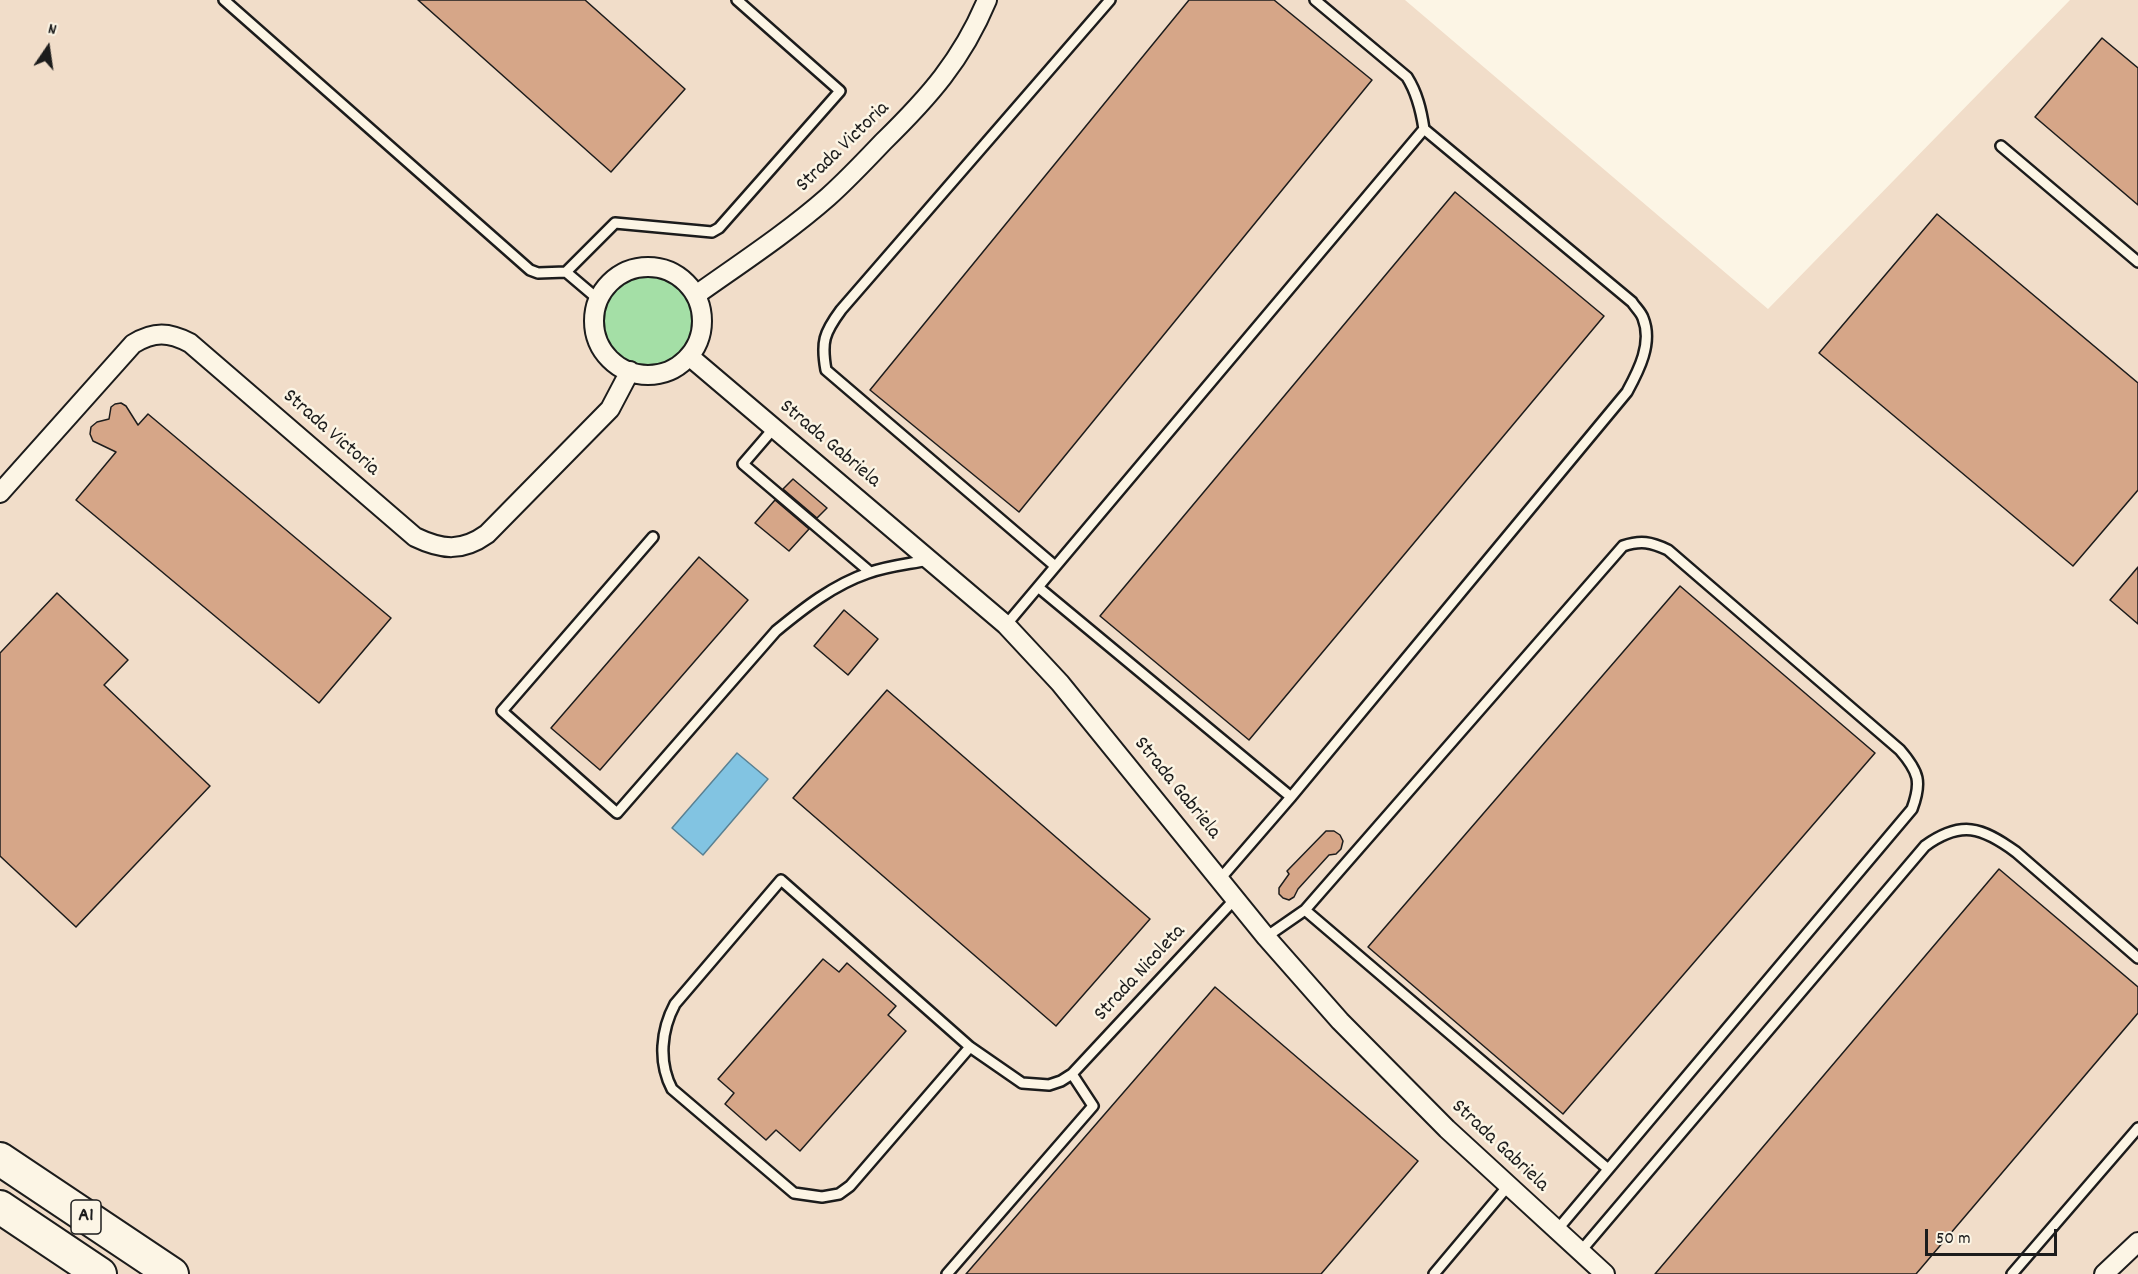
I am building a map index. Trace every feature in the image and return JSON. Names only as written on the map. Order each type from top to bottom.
[{"type":"highway","name":"A1","points":[[0,1159],[172,1274]]},
{"type":"highway","name":"A1","points":[[0,1207],[100,1274]]},
{"type":"street","name":"Strada Victoria","points":[[696,295],[796,224],[829,196],[908,118],[954,64],[974,32],[987,0]]},
{"type":"street","points":[[654,267],[671,272],[685,281],[696,295],[701,310],[702,326],[698,342],[680,365],[668,371],[642,374],[630,371],[617,364],[599,342],[595,328],[598,300],[608,285],[621,274],[637,268],[654,267]]},
{"type":"street","name":"Strada Victoria","points":[[0,493],[133,344],[154,334],[164,333],[177,336],[190,343],[415,537],[441,548],[453,548],[477,541],[487,534],[610,409],[630,371]]},
{"type":"street","name":"Strada Gabriela","points":[[689,356],[1006,625],[1060,683],[1266,937],[1384,1068],[1605,1274]]},
{"type":"street","points":[[2104,1274],[2138,1242]]},
{"type":"lane","points":[[224,0],[530,270],[538,273],[566,272],[615,223],[704,232],[712,232],[719,228],[840,91],[737,0]]},
{"type":"lane","points":[[1055,566],[826,370],[822,347],[828,327],[841,310],[1110,0]]},
{"type":"lane","points":[[1220,879],[1291,797],[1627,392],[1644,356],[1647,335],[1643,316],[1632,302],[1424,129],[1422,111],[1415,90],[1407,76],[1315,0]]},
{"type":"lane","points":[[1006,625],[1424,129]]},
{"type":"lane","points":[[2001,146],[2138,262]]},
{"type":"lane","points":[[566,272],[598,300]]},
{"type":"lane","points":[[774,428],[743,464],[870,572]]},
{"type":"lane","points":[[653,537],[502,711],[617,813],[776,631],[800,611],[830,591],[870,572],[930,560]]},
{"type":"lane","points":[[1266,937],[1305,910],[1623,546],[1636,541],[1652,542],[1668,550],[1900,750],[1912,764],[1919,780],[1918,792],[1912,809],[1557,1230]]},
{"type":"lane","points":[[1038,587],[1291,797]]},
{"type":"lane","points":[[1580,1252],[1925,846],[1940,836],[1955,830],[1975,830],[1996,837],[2138,958]]},
{"type":"lane","points":[[947,1274],[1093,1106],[1072,1074],[1049,1085],[1022,1083],[970,1047],[781,880],[675,1004],[668,1017],[663,1046],[665,1074],[672,1089],[794,1193],[822,1197],[839,1194],[850,1186],[970,1047]]},
{"type":"lane","name":"Strada Nicoleta","points":[[1072,1074],[1235,899]]},
{"type":"lane","points":[[1305,910],[1608,1169]]},
{"type":"lane","points":[[2013,1274],[2138,1128]]},
{"type":"lane","points":[[1434,1274],[1508,1186]]},
{"type":"shaded area","points":[[0,0],[1405,0],[1768,309],[2070,0],[2138,0],[2138,1274],[0,1274]]},
{"type":"green space","points":[[648,267],[668,272],[686,283],[697,301],[702,321],[697,341],[686,359],[668,370],[648,375],[628,370],[610,359],[599,341],[594,321],[599,301],[610,283],[628,272]]},
{"type":"water","points":[[737,753],[768,779],[703,855],[672,828]]},
{"type":"building","points":[[418,0],[585,0],[685,89],[611,172]]},
{"type":"building","points":[[1189,0],[1274,0],[1372,80],[1019,512],[870,390]]},
{"type":"building","points":[[2102,38],[2138,68],[2138,205],[2035,117]]},
{"type":"building","points":[[1455,192],[1604,316],[1249,740],[1100,616]]},
{"type":"building","points":[[1937,214],[2138,383],[2138,490],[2073,566],[1819,353]]},
{"type":"building","points":[[121,403],[126,406],[138,425],[148,414],[391,618],[319,703],[76,500],[116,452],[93,441],[90,434],[91,427],[97,422],[109,419],[111,407]]},
{"type":"building","points":[[793,479],[827,508],[817,518],[783,489]]},
{"type":"building","points":[[775,500],[809,529],[789,551],[755,523]]},
{"type":"building","points":[[699,557],[748,600],[600,770],[551,728]]},
{"type":"building","points":[[2138,567],[2138,624],[2110,600]]},
{"type":"building","points":[[1680,586],[1875,753],[1563,1114],[1368,947]]},
{"type":"building","points":[[57,593],[128,660],[104,685],[210,786],[76,927],[0,856],[0,653]]},
{"type":"building","points":[[844,610],[878,639],[848,675],[814,646]]},
{"type":"building","points":[[887,690],[1150,919],[1056,1026],[793,798]]},
{"type":"building","points":[[1326,831],[1334,831],[1340,835],[1343,841],[1341,849],[1336,854],[1329,855],[1298,889],[1294,897],[1289,900],[1283,898],[1279,894],[1279,888],[1289,874],[1287,871]]},
{"type":"building","points":[[1999,869],[2138,987],[2138,1013],[1916,1274],[1655,1274]]},
{"type":"building","points":[[823,959],[839,972],[847,963],[896,1006],[888,1015],[906,1031],[800,1151],[776,1130],[766,1140],[725,1104],[734,1093],[718,1079]]},
{"type":"building","points":[[1215,987],[1418,1161],[1321,1274],[966,1274]]}]
